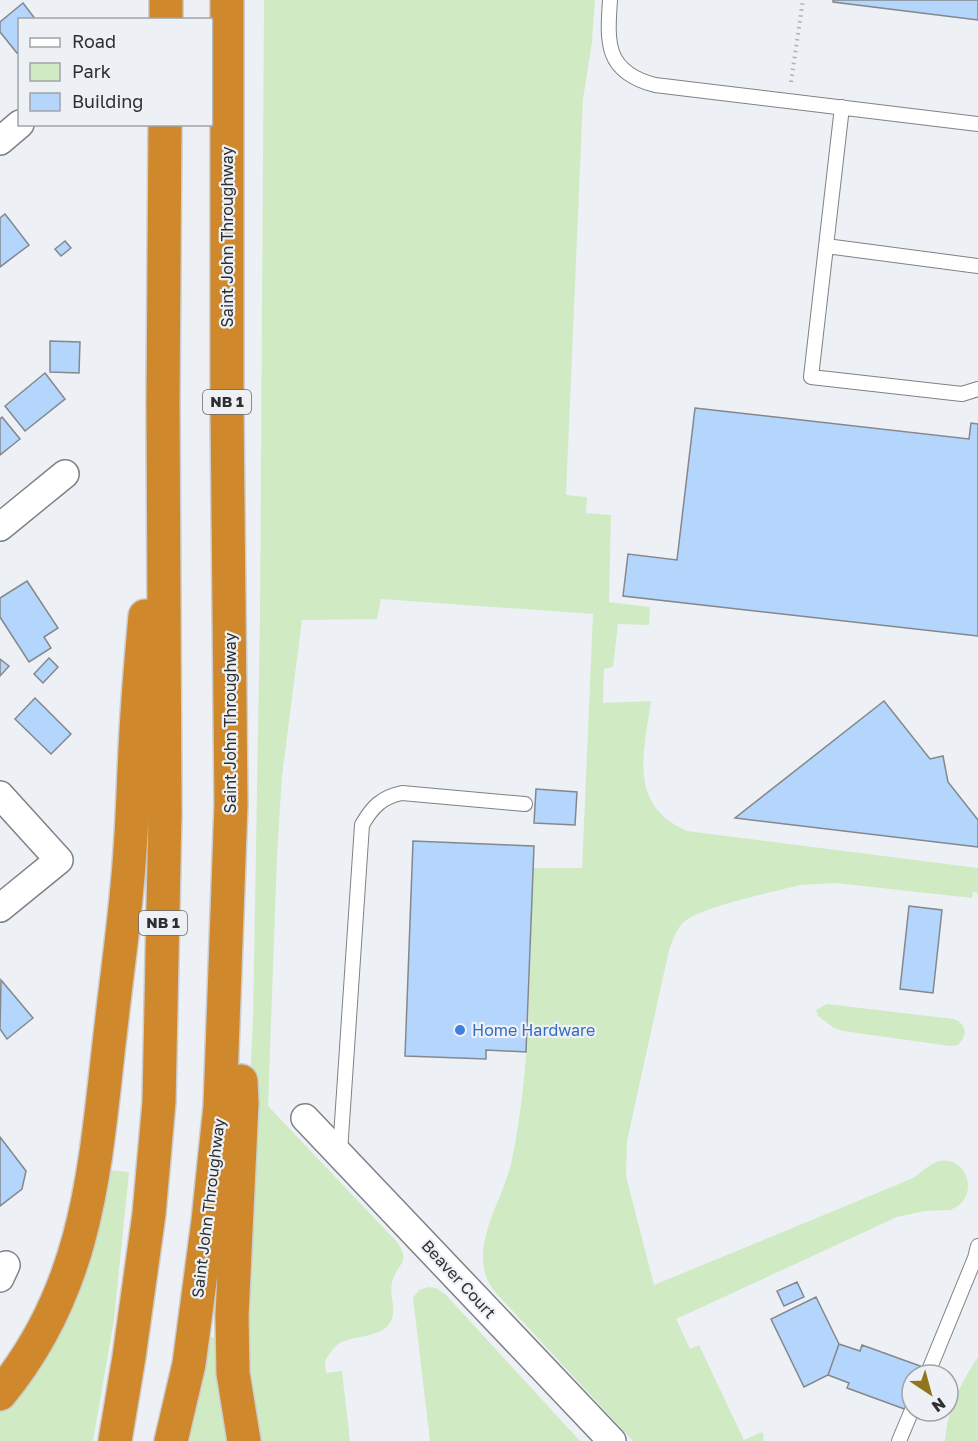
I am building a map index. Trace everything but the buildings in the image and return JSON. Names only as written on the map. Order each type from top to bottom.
[{"type":"highway","points":[[166,0],[166,18]]},
{"type":"highway","name":"Saint John Throughway","points":[[171,1441],[189,1364],[208,1221],[220,1106],[231,804],[227,409],[227,0]]},
{"type":"highway","name":"NB 1","points":[[115,1441],[149,1214],[159,1102],[165,813],[163,402],[165,126]]},
{"type":"highway","points":[[0,1394],[28,1354],[62,1292],[83,1229],[93,1179],[127,886],[137,716],[163,402]]},
{"type":"highway","points":[[231,804],[242,1103],[232,1317],[233,1373],[244,1441]]},
{"type":"street","points":[[0,141],[18,126]]},
{"type":"street","points":[[0,526],[65,474]]},
{"type":"street","points":[[0,795],[58,860],[0,908]]},
{"type":"street","name":"Beaver Court","points":[[305,1118],[612,1441]]},
{"type":"lane","points":[[610,0],[608,42],[614,57],[634,77],[655,85],[978,124]]},
{"type":"lane","points":[[842,107],[811,377],[962,394],[978,388]]},
{"type":"lane","points":[[826,246],[978,266]]},
{"type":"lane","points":[[340,1154],[363,825],[367,817],[380,801],[390,795],[402,793],[525,804]]},
{"type":"lane","points":[[932,1363],[977,1254]]},
{"type":"lane","points":[[899,1441],[907,1423]]},
{"type":"path","points":[[789,101],[803,0]]},
{"type":"green space","points":[[264,0],[595,0],[592,42],[583,99],[566,495],[587,497],[586,513],[611,515],[609,602],[650,607],[649,625],[618,624],[613,667],[604,669],[603,703],[651,701],[643,758],[647,792],[655,807],[668,820],[687,831],[978,868],[978,893],[973,892],[972,898],[836,883],[800,885],[739,900],[706,910],[684,922],[677,931],[669,950],[627,1141],[626,1176],[654,1285],[911,1179],[939,1161],[947,1161],[959,1166],[967,1177],[968,1191],[964,1200],[951,1210],[924,1211],[897,1217],[676,1319],[690,1349],[699,1345],[744,1440],[762,1432],[763,1441],[633,1441],[495,1292],[486,1277],[483,1260],[484,1243],[512,1159],[523,1087],[533,868],[582,868],[593,614],[381,599],[377,619],[302,620],[282,776],[268,1106],[397,1242],[403,1254],[403,1262],[393,1279],[391,1321],[382,1330],[340,1343],[325,1361],[326,1373],[342,1371],[350,1441],[255,1441],[247,1407],[244,1204],[253,1020],[260,615]]},
{"type":"green space","points":[[827,1004],[954,1019],[962,1024],[965,1034],[958,1045],[950,1046],[843,1031],[834,1028],[818,1016],[816,1010]]},
{"type":"green space","points":[[108,1170],[129,1172],[114,1320],[93,1441],[0,1441],[0,1412],[18,1391]]},
{"type":"green space","points":[[428,1287],[436,1288],[446,1295],[580,1441],[430,1441],[413,1298],[419,1290]]},
{"type":"green space","points":[[203,1337],[220,1338],[231,1441],[183,1441]]},
{"type":"green space","points":[[978,1357],[978,1441],[945,1441],[948,1423],[960,1423],[960,1389]]},
{"type":"place","name":"Home Hardware","points":[[460,1030]]}]
